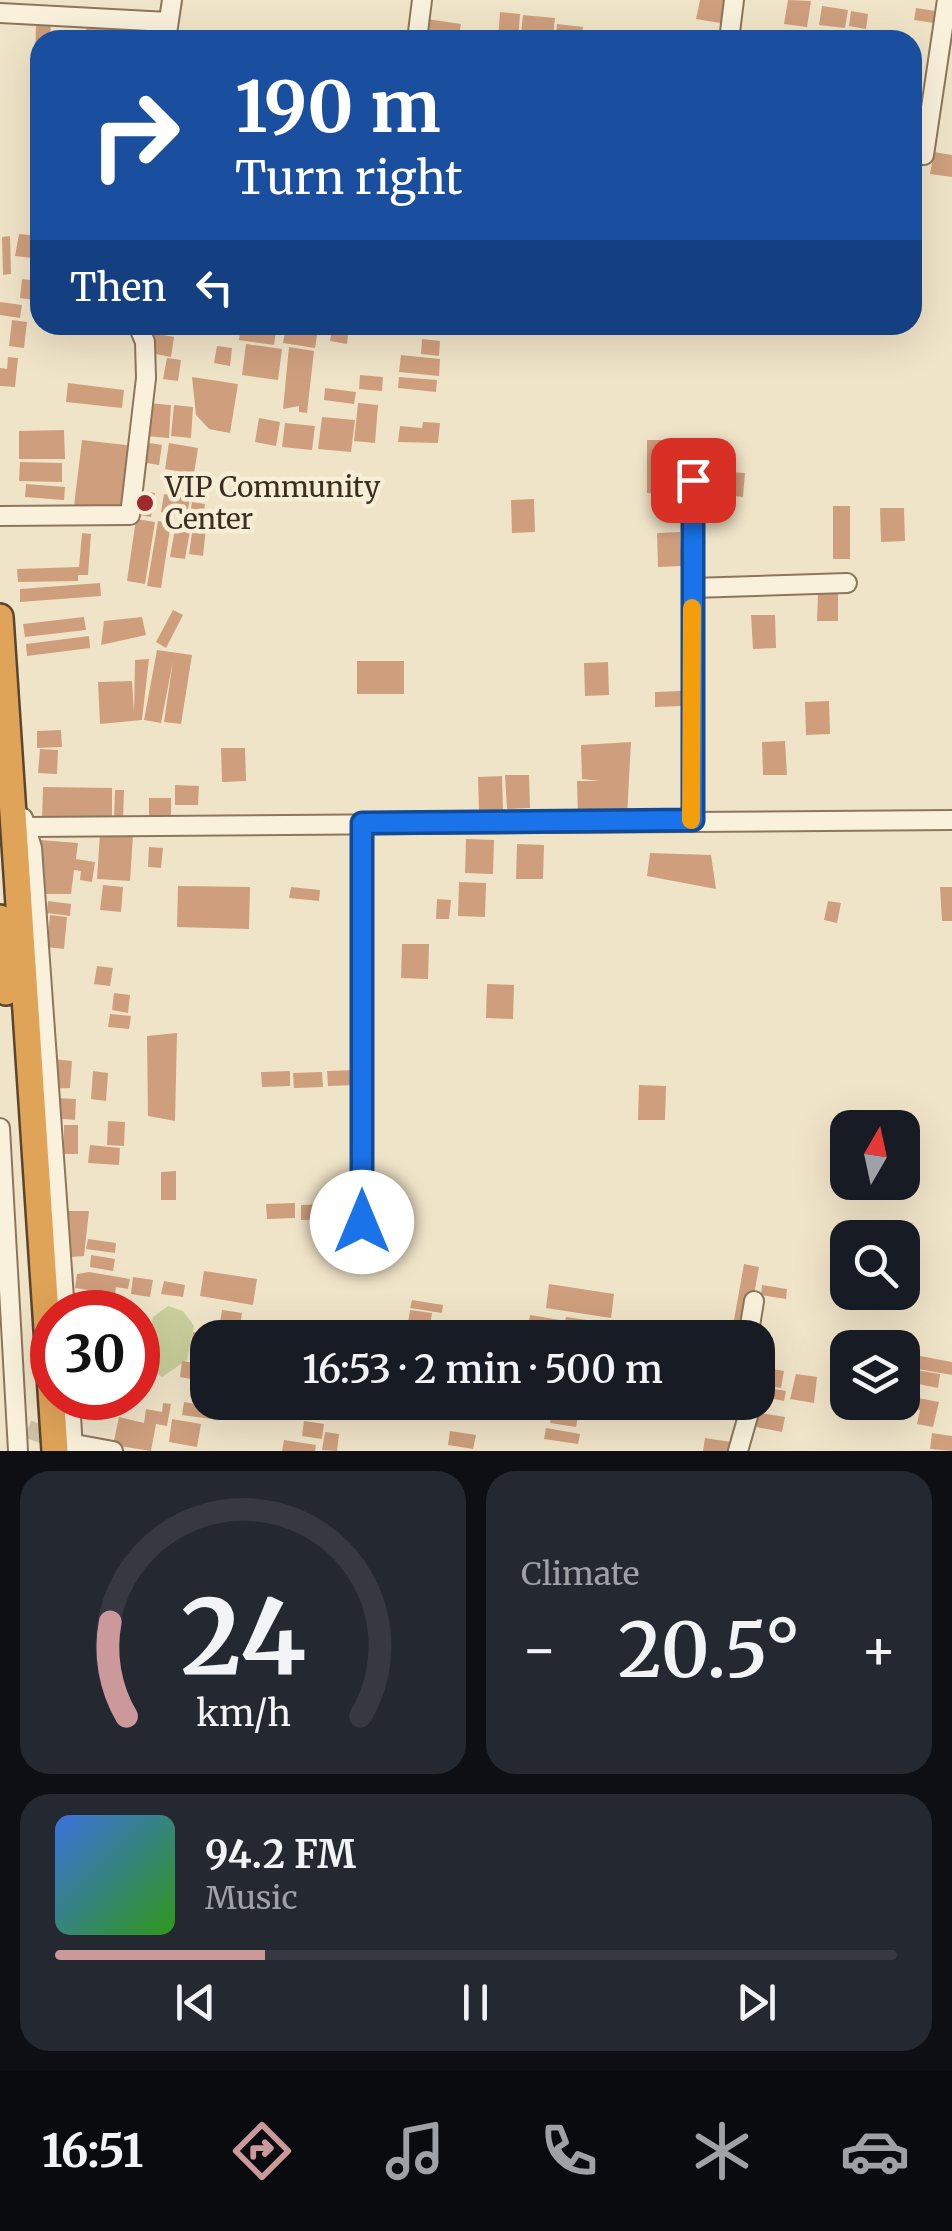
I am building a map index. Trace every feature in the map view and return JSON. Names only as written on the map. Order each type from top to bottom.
[{"type":"highway","points":[[0,616],[4,729],[66,1448]]},
{"type":"highway","points":[[0,918],[21,1432]]},
{"type":"street","points":[[167,30],[172,0]]},
{"type":"street","points":[[418,30],[422,0]]},
{"type":"street","points":[[730,30],[734,0]]},
{"type":"street","points":[[924,155],[947,0]]},
{"type":"street","points":[[0,14],[70,9],[163,30]]},
{"type":"street","points":[[0,516],[130,514],[146,378],[142,335]]},
{"type":"street","points":[[693,480],[693,820]]},
{"type":"street","points":[[692,588],[846,583]]},
{"type":"street","points":[[12,800],[28,827],[63,1290]]},
{"type":"street","points":[[28,827],[952,820]]},
{"type":"street","points":[[362,823],[362,1222]]},
{"type":"street","points":[[0,1128],[21,1432],[18,1451]]},
{"type":"street","points":[[751,1320],[754,1301]]},
{"type":"street","points":[[68,1420],[66,1448],[113,1451]]},
{"type":"street","points":[[738,1451],[747,1420]]},
{"type":"green space","points":[[168,1306],[183,1311],[190,1321],[187,1360],[162,1377],[160,1375],[160,1312]]},
{"type":"building","points":[[700,0],[730,0],[726,24],[696,19]]},
{"type":"building","points":[[788,0],[811,1],[807,27],[784,24]]},
{"type":"building","points":[[822,6],[848,10],[845,28],[819,25]]},
{"type":"building","points":[[916,8],[936,11],[934,23],[914,20]]},
{"type":"building","points":[[851,11],[868,14],[866,29],[849,26]]},
{"type":"building","points":[[500,12],[520,14],[519,30],[499,30]]},
{"type":"building","points":[[523,15],[555,18],[554,30],[521,30]]},
{"type":"building","points":[[427,19],[461,24],[460,30],[425,30]]},
{"type":"building","points":[[87,20],[118,22],[118,30],[86,30]]},
{"type":"building","points":[[36,22],[51,22],[51,30],[36,30]]},
{"type":"building","points":[[557,24],[583,27],[583,30],[557,30]]},
{"type":"building","points":[[934,152],[952,155],[952,177],[930,174]]},
{"type":"building","points":[[19,234],[30,235],[30,258],[15,256]]},
{"type":"building","points":[[10,236],[11,274],[3,275],[2,237]]},
{"type":"building","points":[[22,279],[30,280],[30,300],[20,298]]},
{"type":"building","points":[[0,302],[22,305],[20,318],[0,315]]},
{"type":"building","points":[[12,320],[27,322],[24,348],[9,346]]},
{"type":"building","points":[[153,335],[174,337],[171,357],[150,353]]},
{"type":"building","points":[[240,335],[276,335],[274,345],[239,340]]},
{"type":"building","points":[[284,335],[317,335],[315,348],[283,343]]},
{"type":"building","points":[[331,335],[348,335],[347,344],[330,341]]},
{"type":"building","points":[[422,339],[440,341],[439,356],[421,354]]},
{"type":"building","points":[[246,344],[282,349],[278,380],[242,375]]},
{"type":"building","points":[[217,346],[232,348],[230,366],[214,363]]},
{"type":"building","points":[[289,347],[314,351],[307,413],[299,412],[299,406],[283,409]]},
{"type":"building","points":[[401,355],[440,359],[439,376],[399,372]]},
{"type":"building","points":[[8,357],[18,358],[15,387],[0,386],[0,368],[7,369]]},
{"type":"building","points":[[167,358],[181,360],[178,381],[163,379]]},
{"type":"building","points":[[360,375],[383,377],[382,391],[359,389]]},
{"type":"building","points":[[192,377],[238,384],[230,433],[209,429],[196,415]]},
{"type":"building","points":[[399,377],[437,380],[436,392],[398,388]]},
{"type":"building","points":[[68,383],[124,390],[122,408],[66,402]]},
{"type":"building","points":[[325,388],[356,392],[354,404],[324,400]]},
{"type":"building","points":[[147,403],[171,405],[169,438],[144,436]]},
{"type":"building","points":[[358,403],[378,405],[375,443],[354,441]]},
{"type":"building","points":[[174,405],[193,407],[191,438],[171,436]]},
{"type":"building","points":[[322,417],[355,420],[351,452],[318,449]]},
{"type":"building","points":[[259,418],[280,422],[276,446],[255,442]]},
{"type":"building","points":[[423,422],[440,423],[438,443],[398,442],[400,426],[422,428]]},
{"type":"building","points":[[285,423],[315,426],[312,450],[282,447]]},
{"type":"building","points":[[64,430],[65,459],[19,459],[19,431]]},
{"type":"building","points":[[82,440],[134,446],[127,510],[74,506]]},
{"type":"building","points":[[647,440],[664,440],[664,494],[647,493]]},
{"type":"building","points":[[144,442],[162,445],[159,465],[140,462]]},
{"type":"building","points":[[169,443],[198,448],[194,474],[165,469]]},
{"type":"building","points":[[20,462],[62,463],[62,482],[19,481]]},
{"type":"building","points":[[711,471],[745,473],[743,497],[709,494]]},
{"type":"building","points":[[172,477],[194,480],[191,496],[170,493]]},
{"type":"building","points":[[26,484],[65,487],[64,500],[25,497]]},
{"type":"building","name":"VIP Community Center","points":[[138,490],[155,493],[151,517],[134,514]]},
{"type":"building","points":[[164,494],[190,498],[187,516],[161,512]]},
{"type":"building","points":[[534,499],[535,532],[512,533],[511,500]]},
{"type":"building","points":[[192,502],[205,504],[202,524],[189,522]]},
{"type":"building","points":[[833,506],[850,506],[850,559],[833,559]]},
{"type":"building","points":[[880,508],[904,508],[905,541],[881,542]]},
{"type":"building","points":[[136,519],[155,522],[145,584],[127,581]]},
{"type":"building","points":[[158,521],[171,523],[161,588],[147,586]]},
{"type":"building","points":[[176,523],[191,525],[185,559],[170,557]]},
{"type":"building","points":[[193,526],[206,528],[203,556],[189,554]]},
{"type":"building","points":[[680,532],[682,566],[658,567],[657,533]]},
{"type":"building","points":[[82,533],[91,534],[88,575],[78,575],[78,581],[18,582],[17,569],[79,567]]},
{"type":"building","points":[[100,583],[101,596],[20,602],[20,589]]},
{"type":"building","points":[[818,592],[838,592],[838,621],[817,621]]},
{"type":"building","points":[[173,610],[183,615],[166,648],[156,642]]},
{"type":"building","points":[[751,615],[775,615],[776,648],[753,649]]},
{"type":"building","points":[[84,617],[86,630],[25,637],[23,624]]},
{"type":"building","points":[[142,617],[146,635],[101,645],[104,621]]},
{"type":"building","points":[[89,636],[90,648],[27,656],[26,644]]},
{"type":"building","points":[[157,650],[192,655],[181,724],[164,722],[173,661],[161,723],[144,720]]},
{"type":"building","points":[[149,659],[142,720],[100,724],[98,682],[132,681],[134,712],[135,660]]},
{"type":"building","points":[[357,661],[404,661],[404,694],[357,694]]},
{"type":"building","points":[[608,662],[609,695],[585,696],[584,663]]},
{"type":"building","points":[[681,691],[682,706],[655,707],[655,692]]},
{"type":"building","points":[[829,701],[830,734],[806,735],[805,702]]},
{"type":"building","points":[[61,730],[62,747],[37,748],[37,731]]},
{"type":"building","points":[[785,741],[787,775],[763,775],[762,742]]},
{"type":"building","points":[[631,742],[627,816],[578,817],[577,781],[600,781],[582,779],[581,745]]},
{"type":"building","points":[[221,748],[245,748],[246,781],[222,782]]},
{"type":"building","points":[[40,749],[58,750],[57,774],[38,773]]},
{"type":"building","points":[[505,775],[529,775],[530,808],[507,809]]},
{"type":"building","points":[[502,776],[503,810],[479,811],[478,777]]},
{"type":"building","points":[[175,785],[199,786],[198,805],[175,805]]},
{"type":"building","points":[[43,787],[112,788],[112,821],[42,820]]},
{"type":"building","points":[[115,790],[124,790],[123,820],[114,820]]},
{"type":"building","points":[[149,798],[171,798],[171,820],[149,820]]},
{"type":"building","points":[[100,833],[133,835],[130,881],[97,879]]},
{"type":"building","points":[[466,839],[494,840],[493,874],[465,873]]},
{"type":"building","points":[[40,840],[78,843],[76,859],[95,862],[92,882],[80,880],[81,871],[74,870],[71,894],[39,894]]},
{"type":"building","points":[[517,844],[544,845],[543,879],[516,879]]},
{"type":"building","points":[[149,847],[163,848],[161,868],[148,867]]},
{"type":"building","points":[[650,853],[711,855],[716,889],[647,876]]},
{"type":"building","points":[[459,882],[486,883],[485,917],[458,916]]},
{"type":"building","points":[[103,885],[123,887],[121,912],[100,910]]},
{"type":"building","points":[[178,886],[250,887],[249,929],[177,927]]},
{"type":"building","points":[[291,887],[320,890],[319,901],[289,898]]},
{"type":"building","points":[[940,887],[952,887],[952,921],[942,921]]},
{"type":"building","points":[[437,899],[451,900],[449,919],[436,919]]},
{"type":"building","points":[[48,901],[71,904],[70,916],[47,913]]},
{"type":"building","points":[[828,901],[841,903],[837,923],[824,920]]},
{"type":"building","points":[[50,915],[67,917],[64,949],[47,947]]},
{"type":"building","points":[[402,944],[429,944],[428,979],[401,978]]},
{"type":"building","points":[[97,966],[113,968],[110,986],[94,984]]},
{"type":"building","points":[[487,984],[514,985],[513,1019],[486,1018]]},
{"type":"building","points":[[114,993],[130,995],[128,1013],[112,1010]]},
{"type":"building","points":[[110,1014],[131,1016],[129,1029],[108,1027]]},
{"type":"building","points":[[177,1033],[175,1121],[148,1116],[147,1036]]},
{"type":"building","points":[[33,1057],[72,1061],[70,1088],[42,1089]]},
{"type":"building","points":[[356,1070],[357,1085],[328,1086],[327,1071]]},
{"type":"building","points":[[93,1071],[108,1073],[106,1101],[91,1099]]},
{"type":"building","points":[[290,1071],[290,1086],[262,1087],[261,1072]]},
{"type":"building","points":[[322,1072],[323,1087],[294,1088],[293,1073]]},
{"type":"building","points":[[639,1085],[666,1086],[665,1120],[638,1120]]},
{"type":"building","points":[[57,1098],[76,1099],[75,1120],[56,1118]]},
{"type":"building","points":[[108,1121],[125,1122],[124,1146],[107,1145]]},
{"type":"building","points":[[64,1125],[78,1125],[78,1154],[64,1154]]},
{"type":"building","points":[[90,1145],[120,1148],[119,1165],[88,1163]]},
{"type":"building","points":[[176,1171],[176,1200],[161,1200],[161,1172]]},
{"type":"building","points":[[295,1203],[295,1218],[267,1219],[266,1204]]},
{"type":"building","points":[[330,1204],[330,1219],[301,1220],[301,1205]]},
{"type":"building","points":[[360,1204],[361,1219],[332,1220],[331,1205]]},
{"type":"building","points":[[65,1211],[89,1211],[84,1256],[71,1257]]},
{"type":"building","points":[[88,1239],[116,1243],[115,1253],[86,1249]]},
{"type":"building","points":[[91,1255],[115,1259],[113,1271],[90,1267]]},
{"type":"building","points":[[744,1264],[759,1267],[749,1320],[734,1320]]},
{"type":"building","points":[[204,1271],[257,1279],[253,1305],[200,1296]]},
{"type":"building","points":[[89,1272],[130,1279],[128,1289],[88,1290],[75,1288],[77,1274]]},
{"type":"building","points":[[133,1277],[153,1280],[151,1290],[131,1290]]},
{"type":"building","points":[[164,1281],[185,1285],[183,1297],[161,1294]]},
{"type":"building","points":[[549,1284],[614,1294],[611,1318],[546,1308]]},
{"type":"building","points":[[762,1285],[787,1289],[786,1299],[761,1295]]},
{"type":"building","points":[[412,1300],[443,1305],[442,1313],[410,1308]]},
{"type":"building","points":[[222,1310],[242,1313],[241,1320],[220,1320]]},
{"type":"building","points":[[410,1310],[432,1313],[431,1320],[408,1320]]},
{"type":"building","points":[[530,1315],[560,1320],[529,1320]]},
{"type":"building","points":[[920,1356],[952,1362],[952,1375],[920,1369]]},
{"type":"building","points":[[182,1361],[190,1362],[190,1379],[180,1377]]},
{"type":"building","points":[[775,1369],[784,1371],[781,1388],[775,1387]]},
{"type":"building","points":[[920,1371],[940,1374],[938,1388],[920,1384]]},
{"type":"building","points":[[796,1374],[817,1377],[814,1403],[790,1399]]},
{"type":"building","points":[[775,1389],[786,1391],[784,1401],[775,1399]]},
{"type":"building","points":[[920,1398],[939,1402],[933,1427],[917,1424]]},
{"type":"building","points":[[184,1402],[190,1403],[190,1416],[182,1415]]},
{"type":"building","points":[[163,1403],[171,1404],[167,1426],[156,1424],[151,1451],[113,1445],[118,1420],[144,1423],[160,1420]]},
{"type":"building","points":[[785,1417],[782,1432],[752,1426],[753,1420]]},
{"type":"building","points":[[172,1419],[201,1424],[197,1447],[169,1442]]},
{"type":"building","points":[[551,1420],[577,1420],[576,1427],[550,1423]]},
{"type":"building","points":[[304,1421],[324,1424],[322,1439],[302,1436]]},
{"type":"building","points":[[546,1428],[580,1434],[578,1444],[544,1439]]},
{"type":"building","points":[[450,1431],[476,1435],[473,1449],[448,1445]]},
{"type":"building","points":[[325,1432],[339,1434],[337,1451],[322,1450]]},
{"type":"building","points":[[932,1433],[952,1436],[952,1451],[930,1449]]},
{"type":"building","points":[[705,1438],[731,1442],[729,1451],[703,1451]]},
{"type":"building","points":[[284,1440],[316,1445],[315,1451],[282,1451]]},
{"type":"tunnel","points":[[28,1429],[60,1441]]},
{"type":"slow traffic","points":[[691,820],[692,608]]},
{"type":"place","name":"VIP Community Center","points":[[145,503]]},
{"type":"route","points":[[362,1222],[362,823],[693,820],[693,480]]}]
